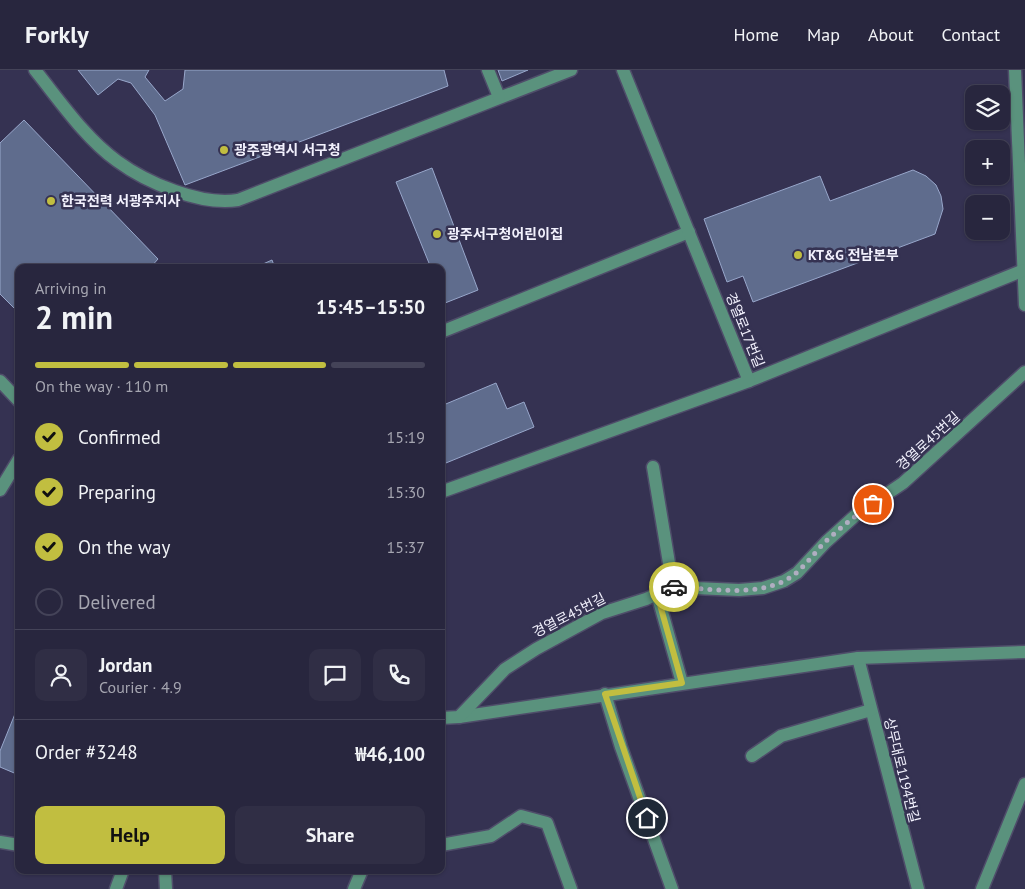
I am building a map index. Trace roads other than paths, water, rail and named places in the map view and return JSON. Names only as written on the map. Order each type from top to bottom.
[{"type":"street","points":[[35,70],[86,133],[117,162],[177,192],[219,202],[238,200],[572,70]]},
{"type":"street","points":[[488,70],[499,97]]},
{"type":"street","name":"경열로17번길","points":[[445,491],[749,381],[623,70]]},
{"type":"street","points":[[1015,70],[1025,305]]},
{"type":"street","points":[[445,330],[689,232]]},
{"type":"street","points":[[749,381],[1024,270]]},
{"type":"street","name":"경열로45번길","points":[[459,716],[505,669],[536,649],[602,613],[673,587],[739,590],[763,588],[784,581],[796,573],[826,542],[858,514],[903,483],[1025,372]]},
{"type":"street","points":[[0,382],[15,397]]},
{"type":"street","points":[[0,490],[15,466]]},
{"type":"street","points":[[653,468],[673,587]]},
{"type":"street","points":[[657,594],[682,683]]},
{"type":"street","points":[[445,718],[858,658],[1025,652]]},
{"type":"street","name":"상무대로1194번길","points":[[858,658],[918,889]]},
{"type":"street","points":[[605,694],[621,747],[672,889]]},
{"type":"street","points":[[752,756],[769,742],[781,736],[871,710]]},
{"type":"street","points":[[982,889],[1025,784]]},
{"type":"street","points":[[445,844],[491,836],[521,816],[547,823],[571,889]]},
{"type":"street","points":[[0,842],[15,844]]},
{"type":"street","points":[[116,889],[122,874]]},
{"type":"street","points":[[165,874],[166,889]]},
{"type":"street","points":[[354,889],[360,874]]},
{"type":"place","name":"광주광역시 서구청","points":[[224,150]]},
{"type":"place","name":"한국전력 서광주지사","points":[[51,201]]},
{"type":"place","name":"광주서구청어린이집","points":[[437,234]]},
{"type":"place","name":"KT&G 전남본부","points":[[798,255]]}]
